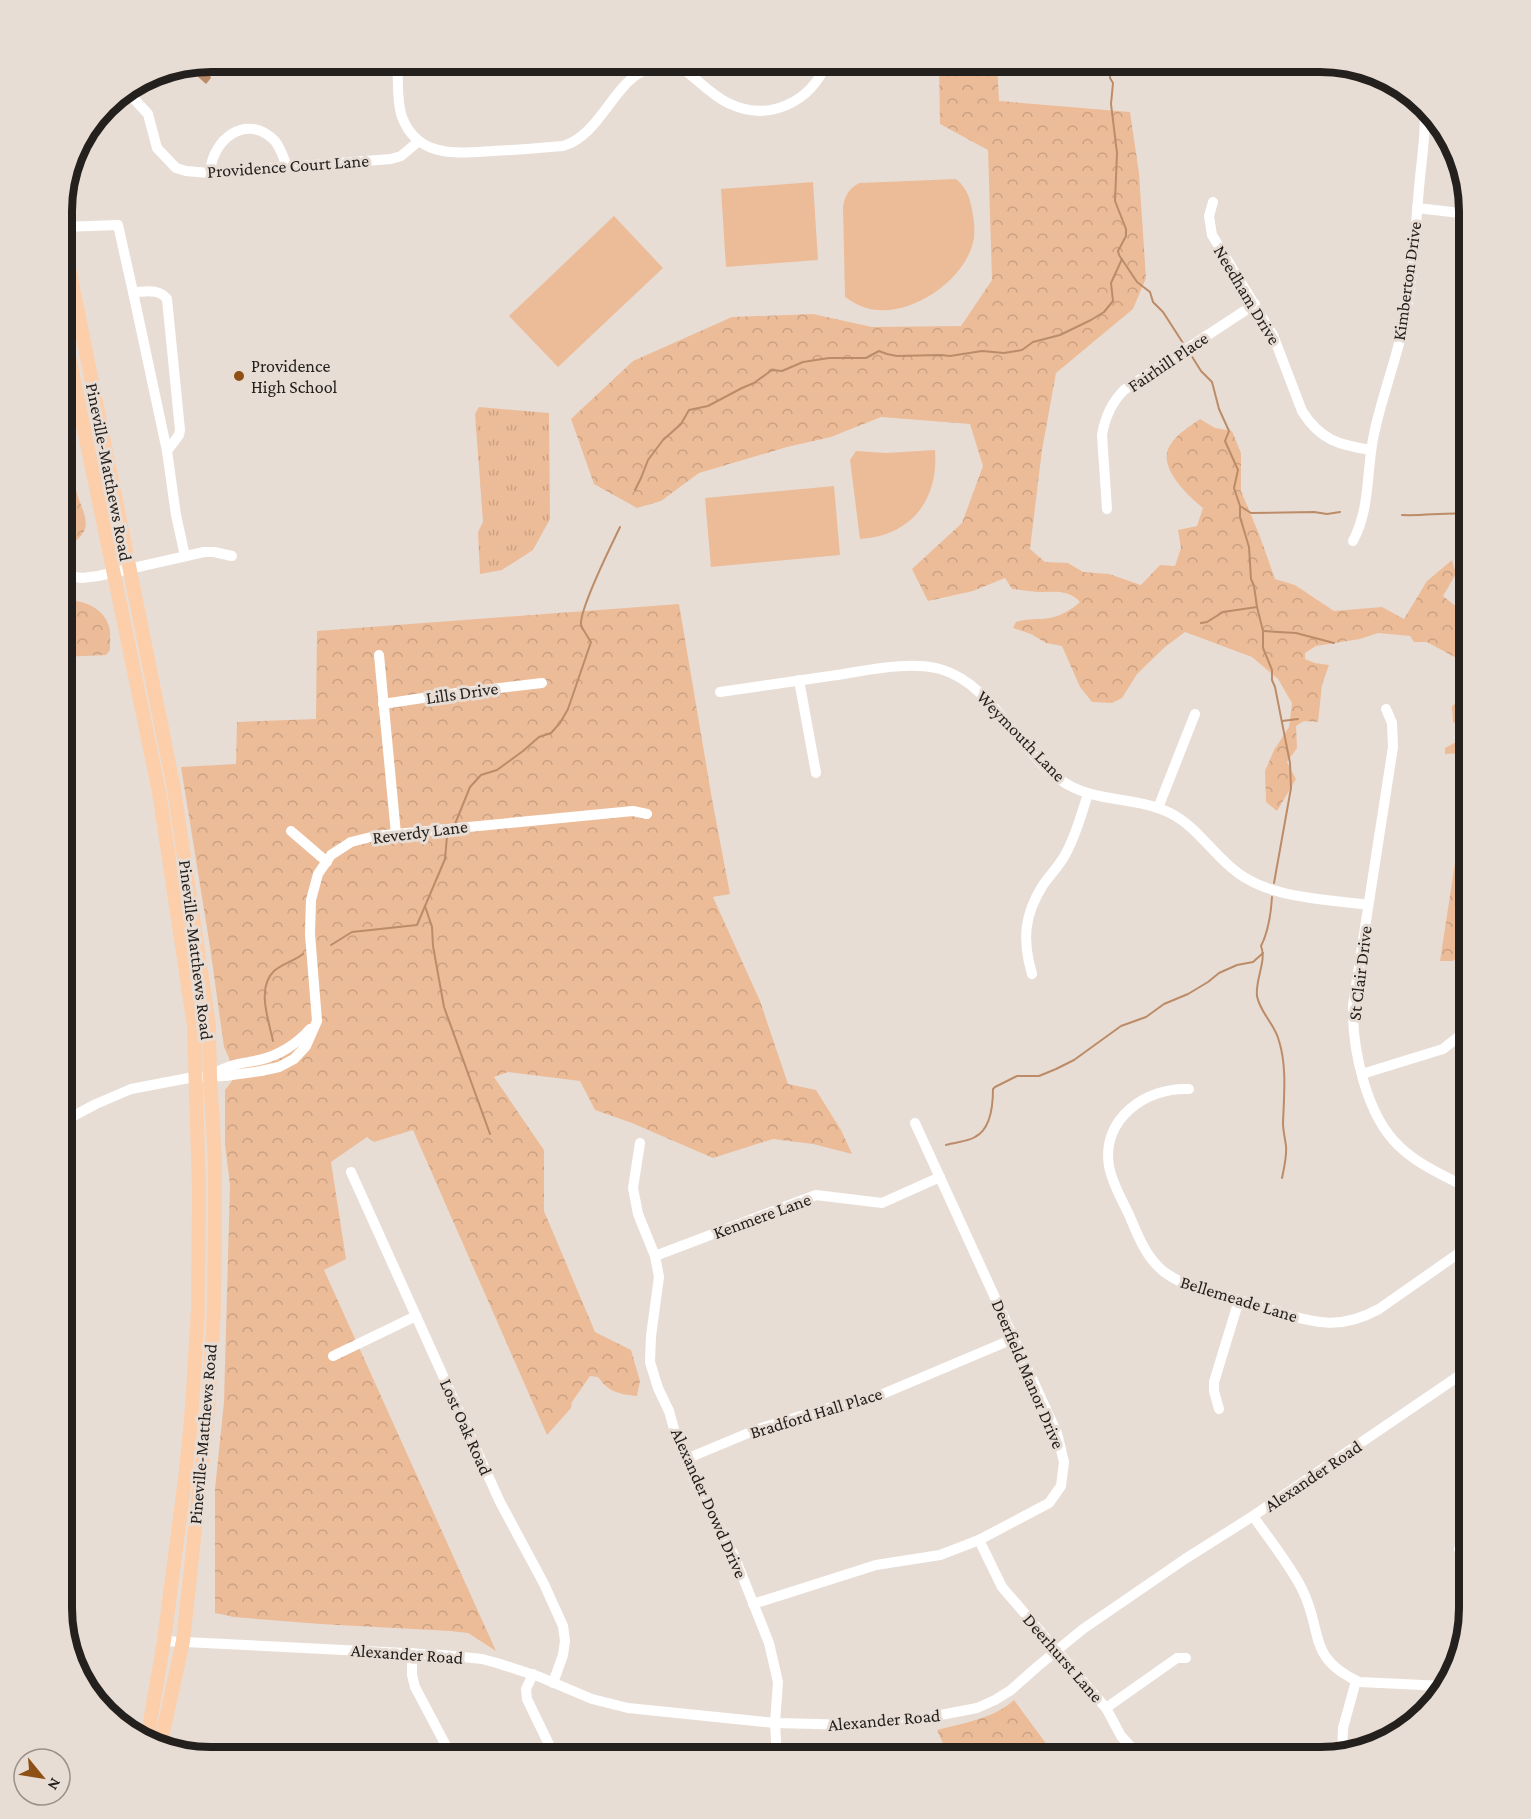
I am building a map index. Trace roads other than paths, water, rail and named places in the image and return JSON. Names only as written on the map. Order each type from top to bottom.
[{"type":"main road","name":"Pineville-Matthews Road","points":[[72,290],[159,792],[194,1026],[199,1190],[198,1310],[186,1471],[164,1641],[148,1732]]},
{"type":"main road","name":"Pineville-Matthews Road","points":[[72,365],[174,789],[209,1025],[214,1162],[214,1310],[208,1409],[183,1641],[162,1738]]},
{"type":"street","points":[[398,72],[402,116],[406,125],[419,141],[427,146],[453,154],[570,144],[586,132],[632,78],[644,72]]},
{"type":"street","points":[[687,72],[721,99],[736,106],[763,110],[777,109],[797,100],[806,94],[822,72]]},
{"type":"street","name":"Providence Court Lane","points":[[130,98],[148,114],[157,148],[176,168],[186,171],[210,173],[391,159],[401,156],[419,141]]},
{"type":"street","name":"Kimberton Drive","points":[[1353,541],[1365,508],[1371,450],[1404,321],[1417,208],[1424,119]]},
{"type":"street","points":[[210,173],[211,164],[221,142],[235,131],[251,129],[263,133],[274,141],[282,152],[286,167]]},
{"type":"street","name":"Needham Drive","points":[[1213,202],[1209,216],[1212,235],[1274,335],[1302,411],[1309,422],[1329,439],[1371,450]]},
{"type":"street","points":[[1417,208],[1459,213]]},
{"type":"street","points":[[72,227],[118,225],[166,451],[185,556]]},
{"type":"street","points":[[133,292],[156,291],[165,296],[168,302],[180,429],[179,435],[166,451]]},
{"type":"street","name":"Fairhill Place","points":[[1107,509],[1102,435],[1104,423],[1112,405],[1124,390],[1255,304]]},
{"type":"street","points":[[72,576],[82,578],[214,552],[232,556]]},
{"type":"street","points":[[379,655],[396,834]]},
{"type":"street","name":"Weymouth Lane","points":[[720,692],[875,669],[905,667],[941,669],[957,676],[980,693],[1050,772],[1069,786],[1101,798],[1138,802],[1158,808],[1185,823],[1237,872],[1265,888],[1290,894],[1368,905]]},
{"type":"street","points":[[799,680],[816,773]]},
{"type":"street","name":"Lills Drive","points":[[383,704],[542,683]]},
{"type":"street","name":"St Clair Drive","points":[[1386,709],[1392,723],[1393,747],[1353,1005],[1355,1043],[1362,1074],[1379,1122],[1406,1152],[1459,1183]]},
{"type":"street","points":[[1158,808],[1195,714]]},
{"type":"street","points":[[1032,974],[1025,942],[1031,909],[1044,884],[1071,843],[1088,794]]},
{"type":"street","name":"Reverdy Lane","points":[[72,1117],[131,1089],[194,1077],[225,1076],[279,1067],[294,1059],[306,1046],[317,1021],[310,934],[311,900],[318,874],[332,855],[351,842],[375,836],[633,811],[647,814]]},
{"type":"street","points":[[291,831],[327,862]]},
{"type":"street","points":[[1362,1074],[1443,1049],[1459,1036]]},
{"type":"street","name":"Bellemeade Lane","points":[[1189,1089],[1163,1091],[1144,1099],[1126,1112],[1115,1126],[1110,1138],[1108,1155],[1109,1167],[1140,1241],[1156,1265],[1182,1283],[1323,1323],[1337,1324],[1365,1317],[1379,1309],[1459,1254]]},
{"type":"street","name":"Deerfield Manor Drive","points":[[753,1604],[876,1565],[940,1555],[979,1540],[1049,1503],[1061,1486],[1064,1462],[1057,1433],[915,1123]]},
{"type":"street","name":"Alexander Dowd Drive","points":[[640,1143],[633,1188],[638,1214],[655,1256],[659,1277],[650,1362],[695,1482],[734,1555],[769,1642],[778,1682],[775,1723],[776,1747]]},
{"type":"street","name":"Lost Oak Road","points":[[351,1172],[500,1502],[544,1584],[563,1626],[565,1641],[553,1683]]},
{"type":"street","name":"Kenmere Lane","points":[[655,1256],[816,1195],[882,1203],[940,1177]]},
{"type":"street","points":[[1219,1409],[1215,1400],[1214,1382],[1239,1300]]},
{"type":"street","points":[[333,1356],[416,1316]]},
{"type":"street","name":"Bradford Hall Place","points":[[686,1459],[758,1429],[824,1409],[866,1401],[1012,1339]]},
{"type":"street","name":"Alexander Road","points":[[164,1641],[412,1653],[482,1659],[533,1674],[592,1699],[628,1708],[775,1723],[856,1725],[930,1718],[978,1708],[1011,1690],[1083,1629],[1459,1376]]},
{"type":"street","points":[[1253,1516],[1303,1590],[1313,1615],[1316,1638],[1335,1668],[1356,1681],[1366,1683],[1435,1686]]},
{"type":"street","name":"Deerhurst Lane","points":[[979,1540],[1002,1587],[1106,1708],[1121,1736],[1131,1747]]},
{"type":"street","points":[[412,1653],[412,1675],[415,1687],[446,1747]]},
{"type":"street","points":[[1106,1708],[1177,1658],[1186,1658]]},
{"type":"street","points":[[533,1674],[526,1689],[527,1699],[550,1747]]},
{"type":"street","points":[[1342,1745],[1343,1728],[1356,1681]]},
{"type":"water","points":[[209,72],[211,78],[206,84],[197,76],[197,73]]},
{"type":"waterway","points":[[1110,72],[1113,83],[1111,104],[1117,153],[1115,201],[1126,229],[1126,236],[1118,251],[1119,255],[1137,282],[1150,292],[1153,302],[1163,312],[1183,343]]},
{"type":"waterway","points":[[635,490],[648,460],[663,440],[681,424],[689,410],[708,406],[754,383],[772,370],[782,371],[803,362],[829,358],[866,358],[879,351],[897,356],[950,356],[982,351],[1004,353],[1022,350],[1033,342],[1060,335],[1104,312],[1113,301],[1111,283],[1122,259]]},
{"type":"waterway","points":[[1191,355],[1201,371],[1212,382],[1219,409],[1229,431],[1225,441],[1238,470],[1234,488],[1249,547],[1251,579],[1263,631],[1263,648],[1272,670],[1272,680],[1290,763],[1291,788],[1274,883]]},
{"type":"waterway","points":[[1240,506],[1251,513],[1314,512],[1327,514],[1340,512]]},
{"type":"waterway","points":[[1402,515],[1459,513]]},
{"type":"waterway","points":[[455,824],[470,787],[481,775],[497,770],[539,737],[551,733],[568,709],[591,642],[581,625],[585,605],[620,527]]},
{"type":"waterway","points":[[1201,623],[1223,612],[1257,607]]},
{"type":"waterway","points":[[1263,631],[1296,633],[1334,643]]},
{"type":"waterway","points":[[1282,721],[1298,719]]},
{"type":"waterway","points":[[331,945],[352,932],[417,925],[445,859],[447,836]]},
{"type":"waterway","points":[[1272,897],[1269,922],[1261,946],[1263,958],[1257,996],[1261,1008],[1277,1035],[1282,1051],[1283,1126],[1286,1150],[1282,1178]]},
{"type":"waterway","points":[[425,906],[432,927],[433,946],[444,1007],[490,1134]]},
{"type":"waterway","points":[[946,1145],[972,1139],[985,1128],[990,1116],[995,1087],[1017,1076],[1039,1076],[1056,1069],[1074,1060],[1121,1026],[1146,1017],[1164,1004],[1208,982],[1219,973],[1237,965],[1253,962],[1263,953]]},
{"type":"waterway","points":[[273,1041],[265,1005],[266,986],[274,971],[303,954]]},
{"type":"place","name":"Providence High School","points":[[239,376]]}]
